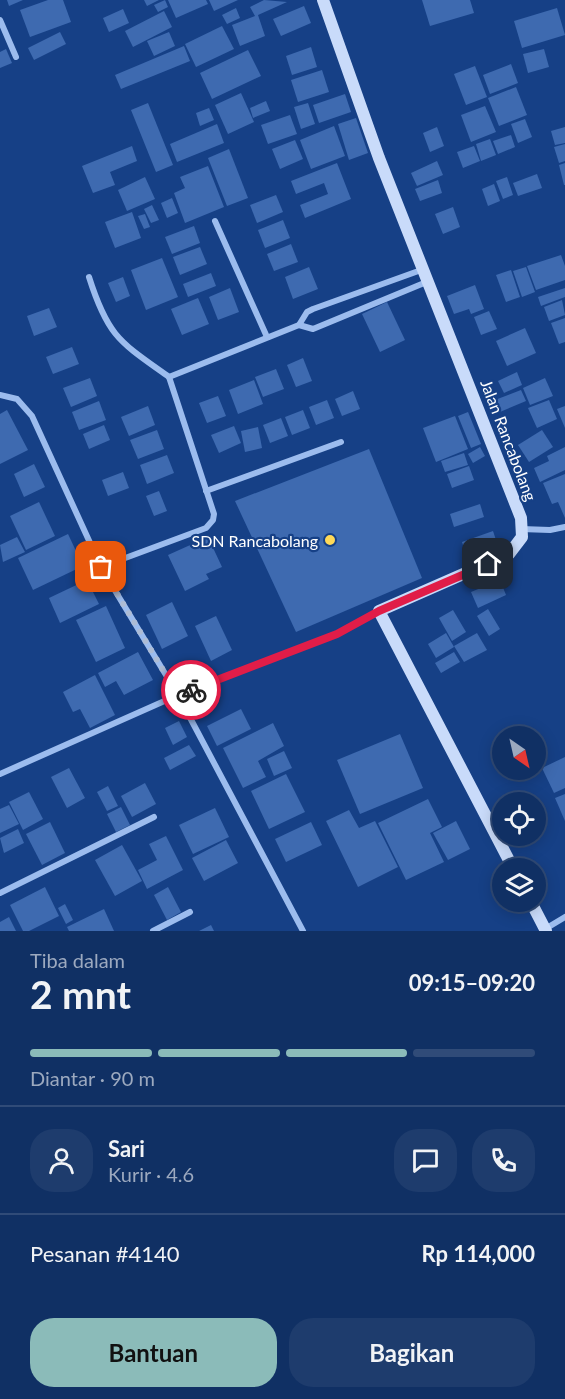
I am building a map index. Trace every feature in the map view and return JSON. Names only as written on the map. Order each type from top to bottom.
[{"type":"street","name":"Jalan Rancabolang","points":[[323,0],[379,158],[521,518],[521,529]]},
{"type":"street","points":[[0,20],[16,57]]},
{"type":"street","points":[[214,221],[267,337]]},
{"type":"street","points":[[299,325],[307,312],[424,269]]},
{"type":"street","points":[[89,277],[100,313],[123,345],[169,377],[214,514],[213,520],[206,528],[101,567]]},
{"type":"street","points":[[169,377],[299,325],[313,329],[429,281]]},
{"type":"street","points":[[0,394],[17,399],[32,416],[101,567],[178,695],[303,931]]},
{"type":"street","points":[[206,491],[341,442]]},
{"type":"street","points":[[0,774],[178,695],[337,634],[379,611],[509,554],[522,537],[521,529],[550,530],[565,527]]},
{"type":"street","points":[[379,611],[508,858]]},
{"type":"street","points":[[0,894],[154,817]]},
{"type":"street","points":[[153,931],[190,912]]},
{"type":"street","points":[[536,912],[546,930],[565,917]]},
{"type":"building","points":[[7,0],[23,0],[9,6]]},
{"type":"building","points":[[48,0],[63,0],[71,22],[30,37],[20,10]]},
{"type":"building","points":[[144,0],[159,0],[147,6]]},
{"type":"building","points":[[165,0],[168,7],[158,12],[154,5]]},
{"type":"building","points":[[168,0],[206,0],[208,4],[176,18]]},
{"type":"building","points":[[209,0],[238,0],[214,11]]},
{"type":"building","points":[[264,0],[287,2],[258,15],[265,36],[240,46],[232,25],[255,16],[250,7]]},
{"type":"building","points":[[422,0],[470,0],[474,13],[430,26]]},
{"type":"building","points":[[304,6],[311,23],[281,36],[273,19]]},
{"type":"building","points":[[236,8],[240,18],[227,24],[222,15]]},
{"type":"building","points":[[557,8],[565,35],[522,48],[514,21]]},
{"type":"building","points":[[123,9],[129,23],[109,32],[103,18]]},
{"type":"building","points":[[164,11],[172,27],[133,47],[125,31]]},
{"type":"building","points":[[222,26],[234,49],[196,67],[185,44]]},
{"type":"building","points":[[60,32],[66,44],[34,60],[28,48]]},
{"type":"building","points":[[169,32],[175,46],[154,56],[147,41]]},
{"type":"building","points":[[184,46],[190,61],[121,89],[115,75]]},
{"type":"building","points":[[311,47],[317,67],[292,75],[286,56]]},
{"type":"building","points":[[6,49],[12,63],[0,68],[0,52]]},
{"type":"building","points":[[544,49],[549,67],[528,73],[523,54]]},
{"type":"building","points":[[248,50],[261,76],[212,99],[200,73]]},
{"type":"building","points":[[511,64],[518,83],[490,94],[483,75]]},
{"type":"building","points":[[475,66],[487,97],[466,105],[454,74]]},
{"type":"building","points":[[322,70],[329,92],[298,102],[291,80]]},
{"type":"building","points":[[516,87],[527,115],[499,126],[488,98]]},
{"type":"building","points":[[241,93],[254,122],[228,134],[215,105]]},
{"type":"building","points":[[345,94],[351,112],[319,123],[313,105]]},
{"type":"building","points":[[266,101],[270,111],[253,118],[250,108]]},
{"type":"building","points":[[148,103],[173,165],[156,172],[131,110]]},
{"type":"building","points":[[308,103],[315,124],[301,129],[294,107]]},
{"type":"building","points":[[485,106],[496,132],[471,142],[461,115]]},
{"type":"building","points":[[209,108],[214,120],[200,126],[196,113]]},
{"type":"building","points":[[290,115],[297,134],[268,144],[261,125]]},
{"type":"building","points":[[356,118],[368,153],[349,160],[338,124]]},
{"type":"building","points":[[525,119],[532,137],[518,143],[511,124]]},
{"type":"building","points":[[217,124],[224,143],[177,162],[170,144]]},
{"type":"building","points":[[334,126],[345,156],[311,169],[300,140]]},
{"type":"building","points":[[437,127],[444,146],[430,152],[423,133]]},
{"type":"building","points":[[565,127],[565,143],[555,145],[551,131]]},
{"type":"building","points":[[511,135],[515,147],[498,154],[493,141]]},
{"type":"building","points":[[490,139],[496,155],[481,161],[476,144]]},
{"type":"building","points":[[295,140],[303,159],[280,169],[272,149]]},
{"type":"building","points":[[565,144],[565,161],[559,163],[554,147]]},
{"type":"building","points":[[132,146],[137,161],[110,172],[115,185],[93,193],[82,166]]},
{"type":"building","points":[[474,146],[480,161],[463,168],[457,152]]},
{"type":"building","points":[[229,149],[248,198],[227,206],[208,158]]},
{"type":"building","points":[[437,161],[443,175],[417,186],[411,173]]},
{"type":"building","points":[[337,163],[351,199],[305,218],[300,205],[328,194],[324,183],[296,194],[291,181]]},
{"type":"building","points":[[565,163],[565,185],[564,185],[559,165]]},
{"type":"building","points":[[208,166],[224,207],[185,223],[174,193],[185,188],[180,177]]},
{"type":"building","points":[[537,174],[542,188],[518,196],[513,183]]},
{"type":"building","points":[[145,177],[155,199],[127,211],[118,190]]},
{"type":"building","points":[[507,177],[513,195],[503,199],[496,181]]},
{"type":"building","points":[[438,180],[442,193],[420,201],[415,189]]},
{"type":"building","points":[[494,184],[500,201],[488,206],[482,189]]},
{"type":"building","points":[[276,195],[283,212],[257,223],[250,205]]},
{"type":"building","points":[[172,198],[178,213],[167,218],[161,203]]},
{"type":"building","points":[[152,205],[159,220],[151,223],[144,209]]},
{"type":"building","points":[[453,207],[460,227],[443,234],[435,214]]},
{"type":"building","points":[[132,212],[141,238],[115,248],[105,222]]},
{"type":"building","points":[[145,214],[150,227],[144,229],[138,216]]},
{"type":"building","points":[[283,220],[290,238],[265,248],[258,230]]},
{"type":"building","points":[[194,226],[200,243],[172,254],[165,237]]},
{"type":"building","points":[[291,244],[298,262],[274,271],[267,254]]},
{"type":"building","points":[[200,247],[207,264],[180,275],[173,257]]},
{"type":"building","points":[[561,255],[565,266],[565,280],[536,290],[527,266]]},
{"type":"building","points":[[162,258],[178,297],[146,310],[131,270]]},
{"type":"building","points":[[309,267],[318,289],[293,299],[285,277]]},
{"type":"building","points":[[526,267],[535,292],[522,297],[513,271]]},
{"type":"building","points":[[511,270],[520,297],[506,302],[496,275]]},
{"type":"building","points":[[211,273],[216,286],[188,297],[183,284]]},
{"type":"building","points":[[123,277],[130,296],[116,302],[108,283]]},
{"type":"building","points":[[475,285],[484,309],[471,314],[469,309],[454,314],[447,296]]},
{"type":"building","points":[[230,288],[239,312],[218,320],[209,297]]},
{"type":"building","points":[[565,288],[565,297],[541,306],[538,297]]},
{"type":"building","points":[[198,298],[209,324],[182,335],[171,309]]},
{"type":"building","points":[[562,300],[565,315],[549,321],[544,307]]},
{"type":"building","points":[[387,302],[405,340],[380,352],[362,314]]},
{"type":"building","points":[[49,308],[57,327],[34,336],[27,316]]},
{"type":"building","points":[[489,311],[497,329],[481,335],[474,317]]},
{"type":"building","points":[[565,318],[565,342],[559,344],[551,323]]},
{"type":"building","points":[[525,328],[536,353],[507,366],[496,341]]},
{"type":"building","points":[[72,347],[79,364],[53,374],[46,357]]},
{"type":"building","points":[[303,358],[312,381],[296,387],[287,365]]},
{"type":"building","points":[[276,369],[284,389],[263,397],[255,377]]},
{"type":"building","points":[[517,372],[522,385],[504,393],[498,381]]},
{"type":"building","points":[[90,378],[97,396],[71,407],[63,388]]},
{"type":"building","points":[[545,378],[553,396],[530,405],[523,388]]},
{"type":"building","points":[[254,380],[263,404],[238,414],[229,390]]},
{"type":"building","points":[[521,390],[526,401],[500,412],[495,400]]},
{"type":"building","points":[[353,391],[360,409],[342,416],[335,399]]},
{"type":"building","points":[[218,396],[226,416],[207,423],[199,403]]},
{"type":"building","points":[[327,400],[334,418],[316,425],[309,407]]},
{"type":"building","points":[[549,400],[557,419],[537,428],[528,408]]},
{"type":"building","points":[[99,401],[106,420],[79,430],[72,412]]},
{"type":"building","points":[[148,406],[155,425],[129,436],[121,417]]},
{"type":"building","points":[[565,406],[565,428],[557,409]]},
{"type":"building","points":[[7,410],[28,450],[0,464],[0,414]]},
{"type":"building","points":[[303,410],[310,428],[292,435],[285,417]]},
{"type":"building","points":[[468,412],[481,444],[471,448],[458,416]]},
{"type":"building","points":[[455,416],[468,449],[436,462],[423,428]]},
{"type":"building","points":[[281,418],[288,436],[270,443],[263,425]]},
{"type":"building","points":[[104,425],[110,440],[89,449],[83,434]]},
{"type":"building","points":[[234,426],[241,443],[219,453],[211,435]]},
{"type":"building","points":[[258,427],[262,448],[245,452],[241,431]]},
{"type":"building","points":[[157,430],[164,449],[138,459],[130,440]]},
{"type":"building","points":[[542,430],[553,447],[529,462],[518,445]]},
{"type":"building","points":[[480,447],[485,456],[473,463],[468,454]]},
{"type":"building","points":[[565,447],[565,470],[540,482],[534,468],[549,461],[547,456]]},
{"type":"building","name":"SDN Rancabolang","points":[[369,449],[422,578],[296,632],[235,501]]},
{"type":"building","points":[[464,453],[468,465],[445,472],[441,461]]},
{"type":"building","points":[[167,455],[174,473],[147,484],[140,465]]},
{"type":"building","points":[[34,464],[45,487],[24,497],[14,474]]},
{"type":"building","points":[[469,466],[474,480],[452,488],[447,474]]},
{"type":"building","points":[[123,472],[129,488],[108,496],[102,480]]},
{"type":"building","points":[[565,474],[565,518],[558,502],[552,504],[543,483]]},
{"type":"building","points":[[159,491],[167,511],[154,516],[146,496]]},
{"type":"building","points":[[39,502],[55,536],[26,550],[10,516]]},
{"type":"building","points":[[480,504],[484,517],[454,527],[450,514]]},
{"type":"building","points":[[493,531],[498,546],[467,557],[462,542]]},
{"type":"building","points":[[68,534],[83,566],[33,590],[18,558]]},
{"type":"building","points":[[17,537],[25,552],[3,562],[0,545]]},
{"type":"building","points":[[208,537],[222,567],[206,574],[209,579],[185,591],[168,555]]},
{"type":"building","points":[[87,580],[99,604],[60,623],[49,598]]},
{"type":"building","points":[[500,580],[506,595],[478,608],[471,592]]},
{"type":"building","points":[[172,602],[188,636],[162,649],[146,615]]},
{"type":"building","points":[[106,606],[125,648],[96,662],[76,620]]},
{"type":"building","points":[[488,609],[500,629],[489,636],[477,616]]},
{"type":"building","points":[[453,610],[466,632],[452,641],[439,618]]},
{"type":"building","points":[[216,616],[232,650],[211,661],[195,626]]},
{"type":"building","points":[[446,633],[454,647],[436,658],[428,644]]},
{"type":"building","points":[[477,633],[487,650],[464,662],[454,646]]},
{"type":"building","points":[[138,652],[153,680],[124,695],[116,681],[105,687],[98,673]]},
{"type":"building","points":[[454,652],[460,662],[441,673],[435,663]]},
{"type":"building","points":[[95,675],[115,715],[90,728],[80,709],[73,712],[63,692]]},
{"type":"building","points":[[241,709],[251,729],[217,746],[207,726]]},
{"type":"building","points":[[179,721],[187,737],[173,745],[165,728]]},
{"type":"building","points":[[273,723],[284,746],[258,761],[266,777],[243,788],[223,748]]},
{"type":"building","points":[[400,734],[423,788],[360,814],[337,760]]},
{"type":"building","points":[[189,745],[196,756],[170,770],[164,758]]},
{"type":"building","points":[[284,751],[292,768],[274,776],[267,759]]},
{"type":"building","points":[[565,757],[565,788],[554,793],[546,776],[546,766]]},
{"type":"building","points":[[69,768],[85,798],[67,808],[51,777]]},
{"type":"building","points":[[286,774],[305,812],[269,829],[251,791]]},
{"type":"building","points":[[145,783],[156,804],[132,817],[121,796]]},
{"type":"building","points":[[108,786],[118,806],[107,811],[97,792]]},
{"type":"building","points":[[29,792],[43,819],[23,830],[9,802]]},
{"type":"building","points":[[565,794],[565,821],[555,798]]},
{"type":"building","points":[[428,799],[442,827],[430,833],[444,862],[406,880],[378,823]]},
{"type":"building","points":[[9,805],[19,824],[0,833],[0,809]]},
{"type":"building","points":[[121,807],[130,825],[116,832],[107,814]]},
{"type":"building","points":[[215,808],[229,837],[193,854],[179,825]]},
{"type":"building","points":[[349,810],[359,828],[375,821],[398,867],[358,887],[326,821]]},
{"type":"building","points":[[456,821],[470,849],[448,860],[433,833]]},
{"type":"building","points":[[50,822],[65,853],[42,865],[26,834]]},
{"type":"building","points":[[311,822],[322,845],[286,862],[275,839]]},
{"type":"building","points":[[18,829],[24,843],[4,853],[0,838]]},
{"type":"building","points":[[166,836],[183,870],[147,889],[138,870],[157,860],[149,844]]},
{"type":"building","points":[[226,840],[238,863],[204,881],[192,858]]},
{"type":"building","points":[[122,845],[142,881],[115,896],[95,860]]},
{"type":"building","points":[[45,887],[59,916],[29,931],[23,931],[10,905]]},
{"type":"building","points":[[168,887],[181,912],[167,920],[154,895]]},
{"type":"building","points":[[65,904],[73,920],[66,924],[58,908]]},
{"type":"building","points":[[104,909],[114,931],[69,931],[67,927]]},
{"type":"building","points":[[9,917],[16,931],[0,931],[0,922]]},
{"type":"building","points":[[211,925],[214,931],[199,931]]},
{"type":"way so far","points":[[101,567],[178,695],[191,690]]},
{"type":"place","name":"SDN Rancabolang","points":[[330,540]]},
{"type":"route","points":[[191,690],[337,634],[379,611],[488,564]]}]
